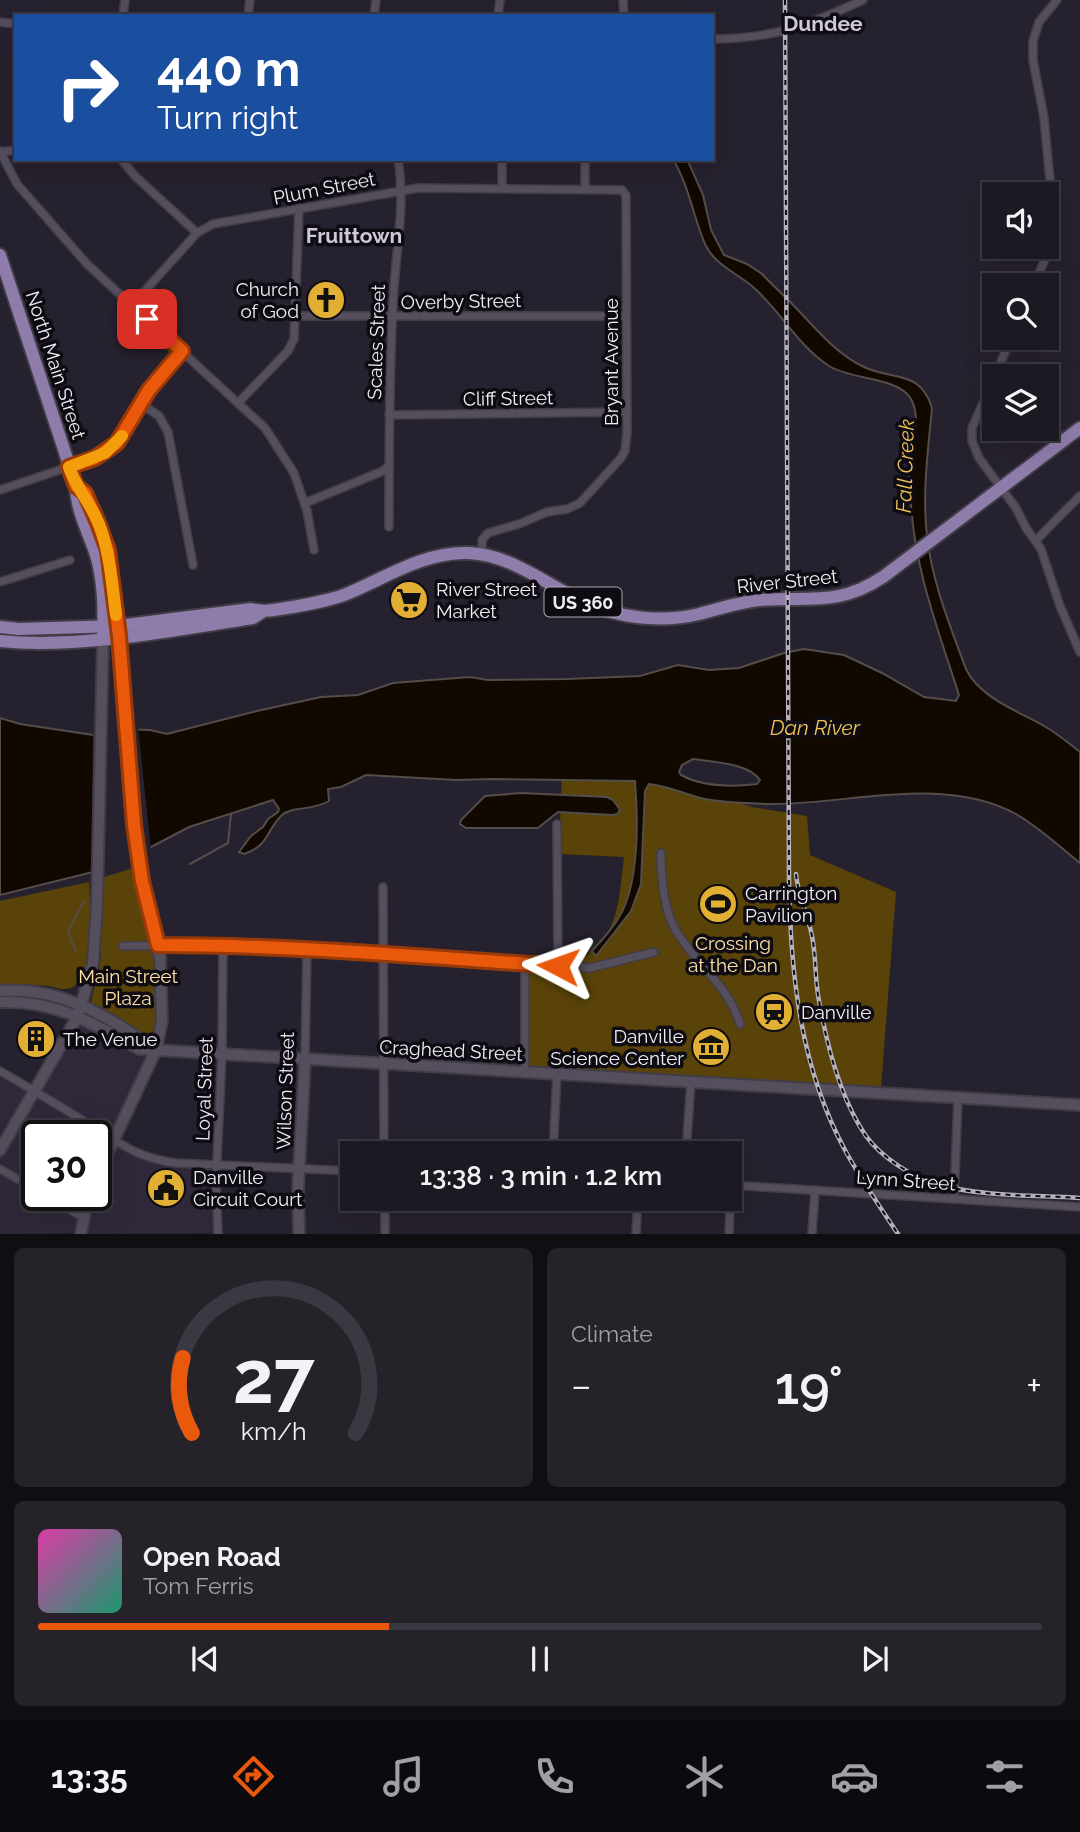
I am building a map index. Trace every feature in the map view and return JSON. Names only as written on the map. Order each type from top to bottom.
[{"type":"main road","name":"North Main Street","points":[[0,255],[76,486],[76,497],[101,576],[103,632]]},
{"type":"main road","name":"US 360","points":[[1000,488],[1080,428]]},
{"type":"main road","name":"North Main Street","points":[[76,486],[85,493],[108,550],[118,631]]},
{"type":"main road","name":"River Street","points":[[103,632],[251,609],[262,612],[328,600],[429,558],[457,553],[482,554],[506,561],[598,608],[629,616],[657,618],[695,615],[760,600],[814,600],[840,596],[872,584],[1000,488]]},
{"type":"main road","points":[[0,627],[103,632]]},
{"type":"main road","points":[[112,1144],[156,1050],[163,999],[158,945],[142,881],[134,825],[118,631]]},
{"type":"main road","points":[[1,639],[27,643],[103,632]]},
{"type":"main road","points":[[0,1150],[80,1011],[93,963],[97,904],[103,632]]},
{"type":"main road","points":[[0,991],[35,992],[80,1011]]},
{"type":"main road","points":[[0,1002],[42,1004],[80,1011]]},
{"type":"main road","name":"Craghead Street","points":[[80,1011],[139,1049],[1080,1105]]},
{"type":"main road","name":"Wilson Street","points":[[299,1234],[299,1169],[305,1060]]},
{"type":"main road","points":[[81,1234],[85,1211]]},
{"type":"street","points":[[714,39],[776,34],[805,26],[863,0]]},
{"type":"street","points":[[1039,273],[1048,252],[1054,212],[1044,118],[1033,60],[1033,41],[1039,22],[1057,0]]},
{"type":"street","points":[[0,151],[18,184],[88,265],[239,401],[265,428],[294,473],[305,503],[314,550]]},
{"type":"street","points":[[123,161],[135,176],[197,233]]},
{"type":"street","name":"Scales Street","points":[[389,527],[392,317],[402,189],[398,161]]},
{"type":"street","points":[[502,161],[502,188]]},
{"type":"street","points":[[585,161],[585,188]]},
{"type":"street","name":"Plum Street","points":[[132,305],[197,233],[213,224],[402,189],[622,190],[626,195],[626,208]]},
{"type":"street","points":[[239,401],[288,351],[294,339],[299,208]]},
{"type":"street","name":"Bryant Avenue","points":[[482,554],[482,540],[488,533],[547,512],[574,506],[617,464],[625,451],[626,208]]},
{"type":"street","name":"Overby Street","points":[[296,316],[626,316]]},
{"type":"street","points":[[0,491],[95,458],[113,447],[156,380],[182,351]]},
{"type":"street","points":[[141,404],[154,410],[168,432],[193,565]]},
{"type":"street","points":[[982,407],[971,434],[979,458],[1016,508],[1045,558],[1051,582],[1080,652]]},
{"type":"street","name":"Cliff Street","points":[[389,415],[627,412]]},
{"type":"street","points":[[305,503],[383,471],[389,466]]},
{"type":"street","points":[[1036,541],[1080,496]]},
{"type":"street","points":[[0,582],[70,561]]},
{"type":"street","points":[[557,824],[558,966]]},
{"type":"street","points":[[661,853],[663,889],[673,925],[731,1003],[740,1024]]},
{"type":"street","points":[[383,887],[384,1141]]},
{"type":"street","points":[[123,946],[223,945],[384,952],[525,964],[600,967],[654,952]]},
{"type":"street","name":"Loyal Street","points":[[218,1234],[216,1166],[222,1055],[223,945]]},
{"type":"street","name":"Wilson Street","points":[[305,1060],[307,949]]},
{"type":"street","points":[[525,964],[525,1072]]},
{"type":"street","points":[[0,1070],[134,1153],[149,1158],[216,1166],[340,1171]]},
{"type":"street","points":[[553,1141],[556,1074]]},
{"type":"street","points":[[688,1141],[691,1081]]},
{"type":"street","points":[[954,1199],[958,1099]]},
{"type":"street","points":[[0,1169],[21,1181]]},
{"type":"street","name":"Lynn Street","points":[[742,1186],[1080,1207]]},
{"type":"street","points":[[812,1234],[815,1190]]},
{"type":"street","points":[[72,1211],[83,1218]]},
{"type":"street","points":[[385,1211],[385,1234]]},
{"type":"street","points":[[636,1234],[637,1211]]},
{"type":"street","points":[[729,1234],[730,1211]]},
{"type":"shaded area","points":[[79,1019],[151,1052],[113,1135],[112,1120],[88,1120],[40,1091]]},
{"type":"shaded area","points":[[0,1077],[27,1092],[0,1135]]},
{"type":"shaded area","points":[[35,1091],[82,1120],[21,1120],[21,1211],[85,1211],[82,1233],[0,1234],[0,1150]]},
{"type":"shaded area","points":[[116,1146],[128,1154],[146,1160],[213,1169],[216,1233],[85,1234],[90,1211],[112,1211],[112,1155]]},
{"type":"green space","name":"Crossing at the Dan","points":[[562,770],[692,788],[752,807],[807,816],[810,855],[896,892],[881,1088],[529,1068],[528,955],[587,956],[609,930],[620,895],[624,857],[559,854]]},
{"type":"green space","name":"Main Street Plaza","points":[[133,868],[138,898],[157,963],[158,1012],[155,1030],[148,1036],[90,1006],[101,959],[101,878]]},
{"type":"green space","points":[[89,882],[91,926],[88,961],[76,985],[63,989],[43,985],[0,985],[0,901]]},
{"type":"water","name":"Dan River","points":[[674,161],[688,161],[703,195],[711,230],[724,255],[747,264],[762,274],[844,355],[862,366],[912,381],[927,395],[932,408],[926,472],[926,520],[929,553],[942,604],[966,669],[973,680],[992,697],[1049,729],[1080,752],[1080,863],[1016,814],[987,802],[957,796],[894,794],[799,803],[737,803],[698,797],[649,784],[645,791],[641,884],[631,911],[596,956],[592,951],[622,912],[632,882],[637,830],[635,781],[456,780],[366,775],[341,787],[328,789],[329,801],[323,804],[286,812],[259,846],[244,854],[239,852],[251,836],[278,812],[273,800],[189,827],[113,867],[0,895],[0,718],[20,724],[93,735],[118,729],[150,730],[167,734],[321,697],[358,695],[393,683],[470,677],[488,680],[640,676],[678,665],[709,670],[739,668],[804,649],[844,655],[924,697],[956,701],[959,695],[929,601],[913,529],[910,472],[916,414],[911,399],[905,392],[886,383],[838,371],[807,348],[762,295],[713,257],[705,244]],"holes":[[[693,759],[720,762],[747,770],[760,780],[757,784],[718,785],[699,782],[679,772],[682,765]]]},
{"type":"water","points":[[521,793],[607,797],[613,800],[620,810],[613,815],[558,812],[538,828],[466,828],[460,824],[485,796]]},
{"type":"pier","points":[[117,726],[138,726],[151,850],[114,870],[91,876],[93,732]]},
{"type":"waterway","points":[[190,864],[228,843],[231,814]]},
{"type":"waterway","points":[[76,952],[68,932],[84,901]]},
{"type":"railway","points":[[785,0],[789,878],[795,984],[808,1053],[830,1120],[865,1184],[898,1234]]},
{"type":"railway","points":[[796,874],[812,936],[818,995],[830,1050],[848,1104],[872,1144],[898,1165],[936,1184],[989,1193],[1080,1198]]},
{"type":"slow traffic","points":[[116,615],[108,550],[85,493],[76,486],[69,467],[105,453],[122,436]]},
{"type":"place","name":"Church of God","points":[[326,300]]},
{"type":"place","name":"River Street Market","points":[[409,600]]},
{"type":"place","name":"Carrington Pavilion","points":[[718,904]]},
{"type":"place","name":"Danville","points":[[774,1012]]},
{"type":"place","name":"The Venue","points":[[36,1039]]},
{"type":"place","name":"Danville Science Center","points":[[711,1047]]},
{"type":"place","name":"Danville Circuit Court","points":[[166,1188]]},
{"type":"district","name":"Dundee","points":[[823,23]]},
{"type":"district","name":"Fruittown","points":[[354,235]]},
{"type":"route","points":[[147,319],[182,351],[156,380],[117,443],[95,458],[69,467],[76,486],[85,493],[108,550],[119,636],[134,825],[142,881],[158,945],[396,953],[558,966]]},
{"type":"water label","name":"Fall Creek","points":[[905,466]]}]
